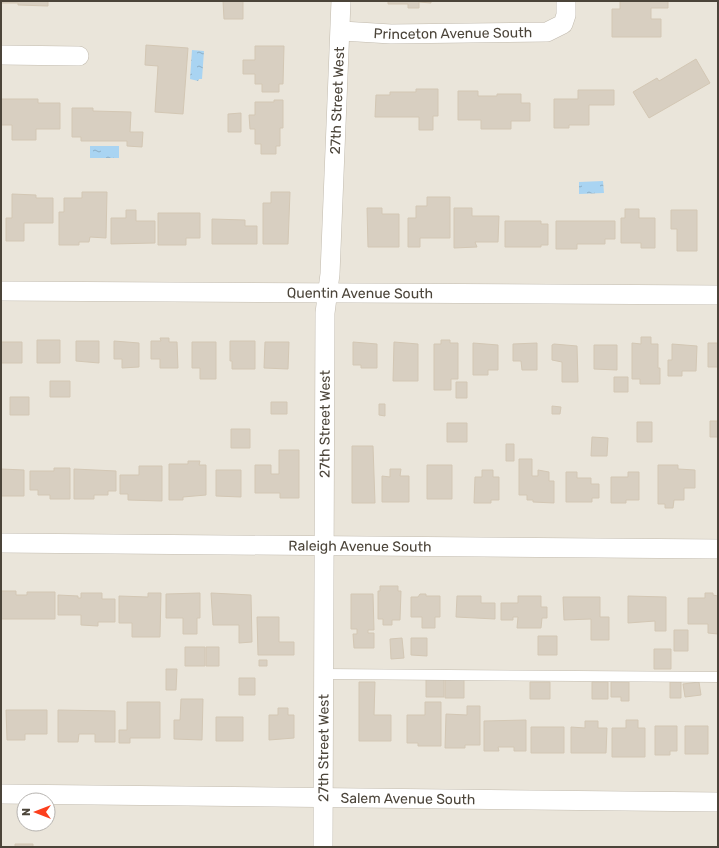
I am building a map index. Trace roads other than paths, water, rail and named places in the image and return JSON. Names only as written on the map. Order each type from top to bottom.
[{"type":"street","name":"27th Street West","points":[[323,847],[325,313],[342,31],[342,1]]},
{"type":"street","name":"Princeton Avenue South","points":[[342,31],[391,34],[547,32],[562,24],[566,15],[566,1]]},
{"type":"street","points":[[1,55],[80,56]]},
{"type":"street","name":"Quentin Avenue South","points":[[1,291],[718,295]]},
{"type":"street","name":"Raleigh Avenue South","points":[[1,543],[718,548]]},
{"type":"street","name":"Salem Avenue South","points":[[1,794],[718,802]]},
{"type":"lane","points":[[324,674],[718,677]]},
{"type":"water","points":[[192,50],[204,51],[202,79],[199,79],[198,81],[190,79]]},
{"type":"water","points":[[90,146],[119,146],[119,158],[90,158]]},
{"type":"water","points":[[603,181],[604,193],[579,194],[579,182]]}]
